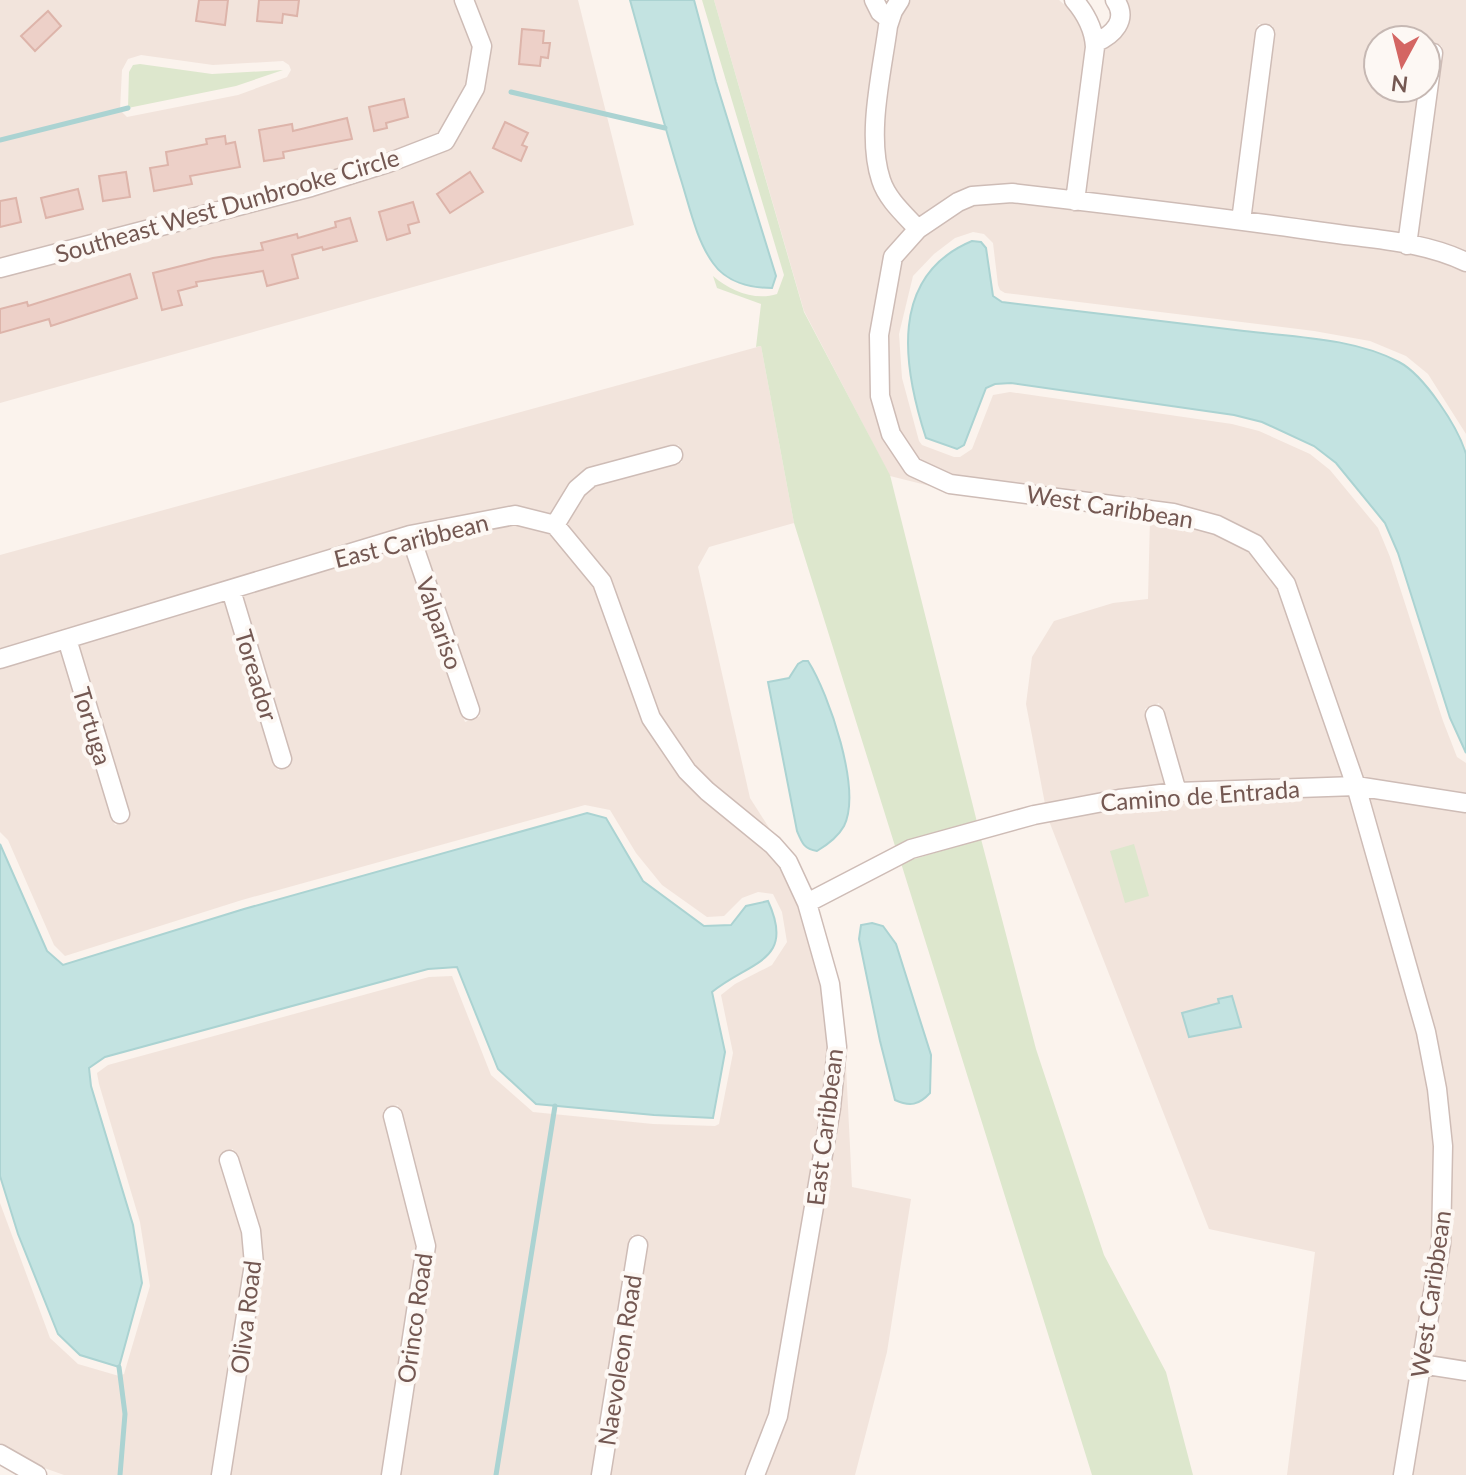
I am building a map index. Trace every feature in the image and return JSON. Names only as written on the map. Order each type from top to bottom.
[{"type":"street","name":"Southeast West Dunbrooke Circle","points":[[0,268],[311,187],[445,141],[475,88],[482,46],[464,0]]},
{"type":"street","points":[[874,0],[880,12],[890,20]]},
{"type":"street","points":[[900,0],[890,20],[879,95],[877,154],[881,179],[888,193],[918,229]]},
{"type":"street","points":[[1074,0],[1089,22],[1095,43],[1075,201]]},
{"type":"street","points":[[1095,43],[1112,33],[1118,25],[1121,14],[1115,0]]},
{"type":"street","points":[[1241,221],[1265,34]]},
{"type":"street","points":[[1407,245],[1426,104]]},
{"type":"street","name":"West Caribbean","points":[[1403,1475],[1441,1244],[1443,1146],[1437,1089],[1426,1032],[1356,786],[1286,584],[1255,544],[1217,525],[1173,513],[950,484],[913,467],[891,434],[880,396],[879,335],[893,257],[918,229],[943,210],[972,196],[1012,193],[1241,221],[1407,245],[1448,253],[1466,262]]},
{"type":"street","points":[[555,525],[577,489],[591,477],[673,455]]},
{"type":"street","name":"East Caribbean","points":[[0,659],[410,535],[515,515],[555,525],[602,582],[651,718],[687,771],[773,845],[788,862],[807,903],[830,984],[837,1047],[831,1108],[778,1416],[755,1475]]},
{"type":"street","name":"Valpariso","points":[[410,535],[470,710]]},
{"type":"street","name":"Toreador","points":[[231,590],[282,759]]},
{"type":"street","name":"Tortuga","points":[[67,639],[120,814]]},
{"type":"street","points":[[1155,715],[1177,792]]},
{"type":"street","name":"Camino de Entrada","points":[[807,903],[892,857],[938,841],[1073,806],[1177,792],[1356,786],[1466,803]]},
{"type":"street","name":"Orinco Road","points":[[391,1475],[426,1246],[393,1116]]},
{"type":"street","name":"Oliva Road","points":[[221,1475],[254,1264],[251,1231],[229,1160]]},
{"type":"street","name":"Naevoleon Road","points":[[601,1475],[638,1245]]},
{"type":"street","points":[[1421,1364],[1466,1371]]},
{"type":"street","points":[[0,1454],[37,1475]]},
{"type":"shaded area","points":[[0,0],[455,0],[474,47],[467,85],[439,134],[386,155],[310,178],[0,259]],"holes":[[[141,55],[213,65],[283,61],[291,70],[287,77],[238,95],[127,117],[120,110],[122,70],[128,59]]]},
{"type":"shaded area","points":[[473,0],[578,0],[634,225],[0,403],[0,277],[313,196],[447,149],[481,93]]},
{"type":"shaded area","points":[[714,0],[866,0],[868,8],[881,23],[867,140],[907,229],[871,333],[907,473],[938,488],[890,476],[804,311]]},
{"type":"shaded area","points":[[911,0],[1059,0],[1074,13],[1086,37],[1087,48],[1069,191],[1012,184],[971,187],[940,202],[919,218],[904,202],[889,176],[883,140],[896,28],[900,15]]},
{"type":"shaded area","points":[[1126,0],[1466,0],[1466,252],[1451,245],[1416,238],[1434,104],[1442,104],[1442,24],[1362,24],[1362,104],[1418,104],[1400,235],[1250,213],[1273,26],[1258,24],[1235,211],[1084,193],[1103,48],[1125,31],[1129,16]]},
{"type":"shaded area","points":[[1011,202],[1240,229],[1405,253],[1445,262],[1466,272],[1466,434],[1428,374],[1406,356],[1370,341],[1314,331],[1005,293],[998,285],[993,243],[984,234],[973,232],[955,238],[913,276],[899,334],[902,378],[919,441],[954,457],[960,457],[972,449],[993,395],[1010,392],[1232,424],[1259,431],[1310,454],[1330,470],[1378,528],[1443,721],[1457,757],[1466,763],[1466,794],[1361,778],[1258,535],[1219,517],[1175,504],[952,475],[918,460],[899,430],[888,394],[887,335],[901,261],[923,236],[947,218],[973,205]]},
{"type":"shaded area","points":[[761,346],[794,523],[709,547],[698,567],[750,798],[773,834],[712,784],[693,764],[658,714],[609,578],[565,524],[583,495],[595,485],[682,462],[679,445],[589,469],[551,515],[514,506],[414,524],[0,650],[0,555]]},
{"type":"shaded area","points":[[1150,518],[1214,534],[1250,551],[1279,589],[1344,777],[1183,783],[1159,703],[1145,709],[1166,784],[1045,804],[1026,704],[1032,657],[1054,621],[1113,603],[1148,599]]},
{"type":"shaded area","points":[[515,524],[550,533],[595,587],[644,721],[781,867],[800,907],[822,986],[829,1047],[823,1107],[771,1413],[746,1475],[609,1475],[647,1238],[632,1235],[593,1475],[399,1475],[434,1246],[398,1105],[383,1111],[417,1247],[383,1475],[229,1475],[262,1265],[258,1228],[233,1149],[219,1155],[243,1234],[246,1265],[213,1475],[64,1475],[33,1464],[0,1443],[0,1203],[50,1338],[78,1364],[119,1376],[124,1374],[150,1286],[140,1222],[99,1084],[97,1073],[108,1065],[429,977],[452,976],[491,1075],[533,1112],[653,1124],[719,1124],[733,1053],[721,995],[772,965],[787,942],[782,912],[773,894],[758,892],[742,898],[724,916],[707,917],[662,885],[636,853],[610,810],[585,805],[242,900],[65,956],[54,945],[8,840],[0,832],[0,668],[62,650],[115,825],[130,819],[78,645],[226,601],[278,770],[292,764],[241,596],[405,546],[465,722],[480,716],[421,542]]},
{"type":"shaded area","points":[[1350,795],[1426,1067],[1435,1147],[1433,1243],[1395,1475],[1287,1475],[1315,1252],[1209,1229],[1049,821],[1178,801]]},
{"type":"shaded area","points":[[1367,796],[1466,812],[1466,1362],[1431,1356],[1449,1244],[1451,1146]]},
{"type":"shaded area","points":[[845,1046],[852,1187],[911,1199],[887,1352],[855,1475],[764,1475],[786,1418],[799,1350],[839,1110]]},
{"type":"shaded area","points":[[1428,1374],[1466,1380],[1466,1475],[1411,1475]]},
{"type":"green space","points":[[702,0],[714,0],[804,312],[890,475],[977,822],[895,846],[794,523],[761,346],[756,347],[761,304],[717,288],[713,276],[735,290],[769,296],[777,294],[784,275]]},
{"type":"green space","points":[[133,65],[212,74],[283,70],[236,86],[128,108],[129,72]]},
{"type":"green space","points":[[981,839],[1036,1049],[1104,1255],[1166,1372],[1193,1475],[1092,1475],[901,863]]},
{"type":"green space","points":[[1134,844],[1149,896],[1125,903],[1110,851]]},
{"type":"water","points":[[630,0],[694,0],[776,276],[772,288],[755,287],[732,279],[718,270],[707,254],[694,224]]},
{"type":"water","points":[[972,241],[981,242],[986,248],[993,296],[1002,302],[1343,343],[1399,362],[1419,378],[1448,416],[1466,454],[1466,753],[1450,718],[1398,553],[1385,523],[1336,463],[1314,446],[1262,422],[1234,415],[1011,383],[986,388],[964,445],[957,449],[926,438],[908,354],[914,300],[926,277],[945,257]]},
{"type":"water","points":[[803,661],[808,661],[816,676],[833,718],[841,742],[849,790],[844,826],[839,834],[817,851],[804,845],[797,831],[768,682],[789,678]]},
{"type":"water","points":[[587,813],[606,818],[643,881],[704,926],[731,925],[746,906],[768,901],[775,921],[773,948],[754,966],[712,992],[725,1052],[713,1118],[536,1104],[498,1069],[457,967],[428,969],[105,1057],[89,1068],[91,1086],[133,1225],[142,1283],[119,1367],[80,1355],[58,1334],[18,1234],[0,1176],[0,844],[47,951],[63,965],[244,909]]},
{"type":"water","points":[[872,923],[883,926],[896,944],[931,1055],[930,1093],[914,1104],[895,1100],[880,1041],[859,939],[861,925]]},
{"type":"water","points":[[1232,996],[1241,1027],[1189,1037],[1182,1013],[1219,1003],[1218,999]]},
{"type":"building","points":[[199,0],[228,0],[225,25],[196,21]]},
{"type":"building","points":[[259,0],[299,0],[297,16],[283,14],[282,23],[257,21]]},
{"type":"building","points":[[48,11],[61,26],[35,51],[21,36]]},
{"type":"building","points":[[522,29],[544,31],[543,43],[550,43],[548,58],[541,57],[540,66],[519,64]]},
{"type":"building","points":[[404,99],[408,117],[386,123],[387,128],[374,131],[369,107]]},
{"type":"building","points":[[347,118],[352,139],[283,152],[284,158],[264,161],[259,130],[292,124],[293,131]]},
{"type":"building","points":[[505,122],[528,133],[522,145],[527,147],[521,161],[493,148]]},
{"type":"building","points":[[225,136],[226,144],[235,142],[240,167],[190,176],[192,184],[154,191],[150,168],[168,165],[166,152],[207,144],[206,139]]},
{"type":"building","points":[[126,172],[130,197],[103,201],[99,176]]},
{"type":"building","points":[[470,172],[483,192],[450,213],[437,194]]},
{"type":"building","points":[[78,189],[83,209],[46,218],[41,198]]},
{"type":"building","points":[[16,198],[21,222],[0,227],[0,201]]},
{"type":"building","points":[[413,202],[419,222],[408,225],[410,233],[387,240],[379,212]]},
{"type":"building","points":[[350,218],[357,241],[292,255],[298,278],[267,286],[263,271],[196,282],[197,286],[178,291],[182,305],[162,310],[153,273],[213,258],[263,250],[261,243],[297,234],[298,238],[336,227],[335,222]]},
{"type":"building","points":[[130,274],[137,298],[51,326],[49,319],[0,333],[0,309],[27,302],[28,306]]},
{"type":"waterway","points":[[511,92],[665,128]]},
{"type":"waterway","points":[[0,140],[128,108]]},
{"type":"waterway","points":[[496,1475],[555,1106]]},
{"type":"waterway","points":[[119,1367],[125,1414],[120,1475]]}]
